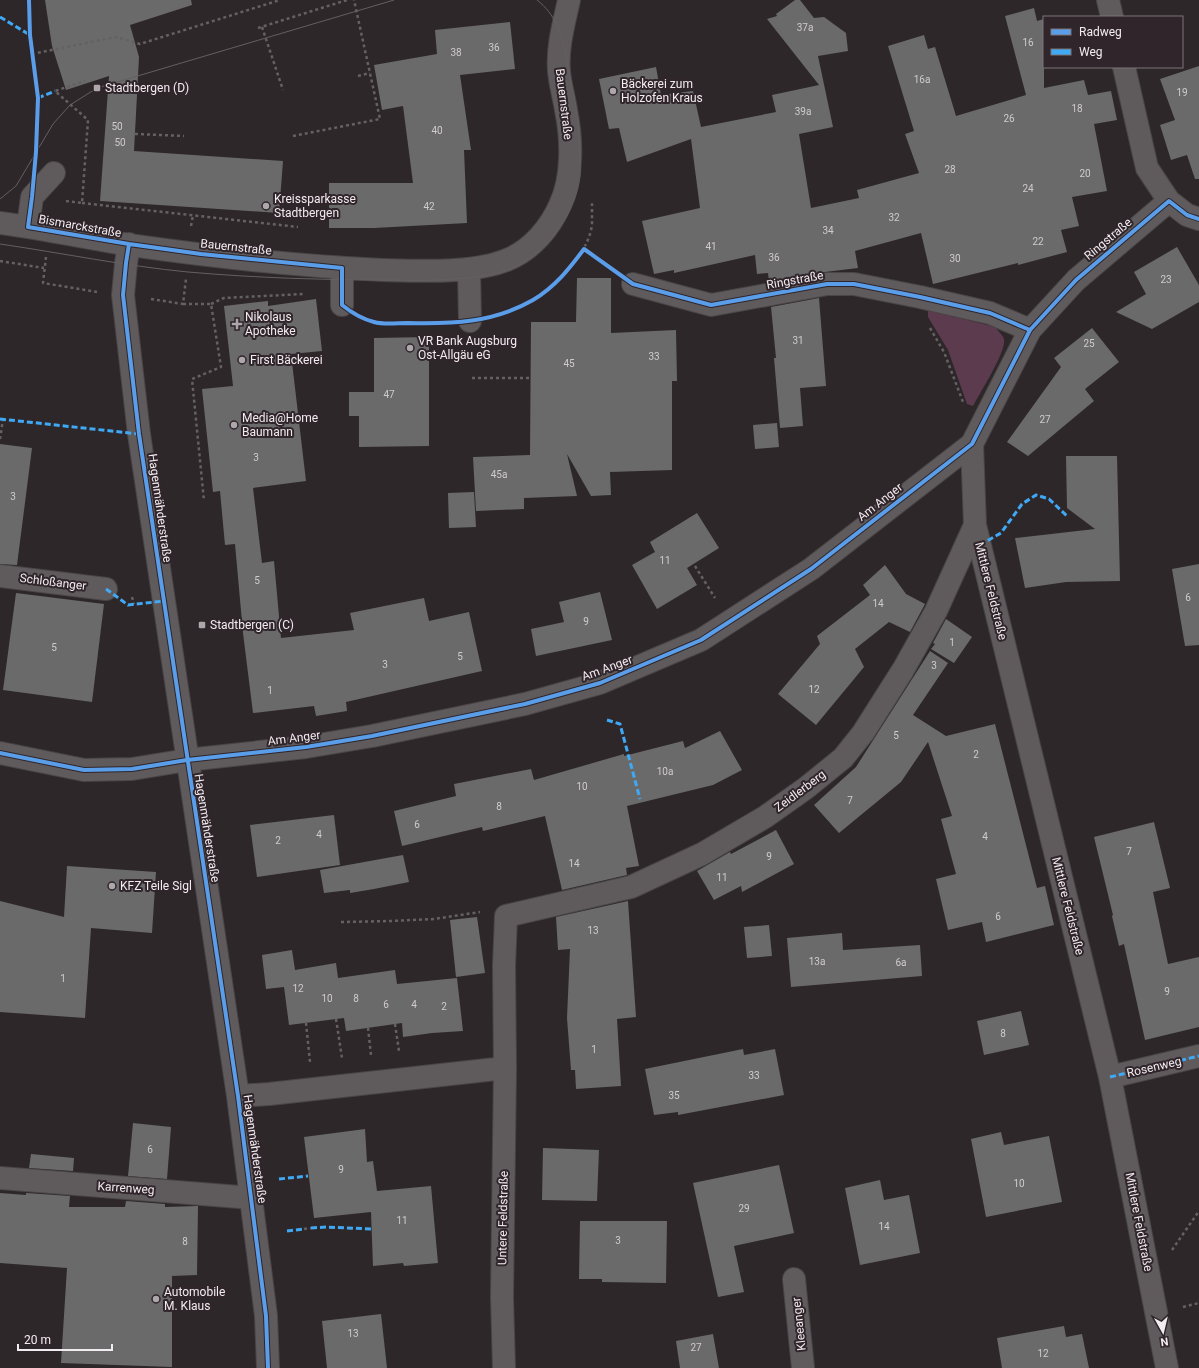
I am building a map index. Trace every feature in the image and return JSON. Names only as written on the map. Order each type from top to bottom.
[{"type":"street","name":"Bauernstraße","points":[[129,244],[201,254],[342,268],[400,270],[469,269],[495,264],[509,259],[523,251],[540,236],[551,222],[561,204],[569,174],[567,113],[559,73],[559,60],[561,36],[569,0]]},
{"type":"street","points":[[1108,0],[1112,16]]},
{"type":"street","points":[[1124,68],[1147,168],[1169,201],[1187,215],[1199,218]]},
{"type":"street","points":[[28,227],[32,196],[54,173]]},
{"type":"street","name":"Ringstraße","points":[[972,444],[1030,330],[1076,280],[1169,201]]},
{"type":"street","name":"Bismarckstraße","points":[[0,223],[129,244]]},
{"type":"street","name":"Hagenmähderstraße","points":[[129,244],[123,295],[141,449],[238,1096],[266,1316],[268,1368]]},
{"type":"street","points":[[342,268],[342,299]]},
{"type":"street","points":[[469,269],[470,320]]},
{"type":"street","name":"Ringstraße","points":[[633,284],[711,305],[834,284],[854,284],[990,313],[1030,330]]},
{"type":"street","name":"Am Anger","points":[[0,753],[84,770],[132,769],[187,760],[306,747],[372,736],[525,704],[600,683],[701,640],[731,622],[811,568],[972,444]]},
{"type":"street","name":"Mittlere Feldstraße","points":[[972,444],[975,525],[1110,1077],[1167,1368]]},
{"type":"street","name":"Zeidlerberg","points":[[506,916],[631,887],[702,854],[765,817],[806,788],[843,758],[863,732],[906,664],[936,611],[975,525]]},
{"type":"street","name":"Schloßanger","points":[[0,576],[106,589]]},
{"type":"street","name":"Untere Feldstraße","points":[[504,1368],[502,1297],[505,1068],[504,966],[506,916]]},
{"type":"street","name":"Rosenweg","points":[[1110,1077],[1199,1056]]},
{"type":"street","points":[[238,1096],[505,1068]]},
{"type":"street","name":"Karrenweg","points":[[0,1178],[252,1198]]},
{"type":"street","name":"Kleeanger","points":[[794,1279],[803,1368]]},
{"type":"path","points":[[32,54],[116,36],[140,44],[280,0]]},
{"type":"path","points":[[258,28],[347,0]]},
{"type":"path","points":[[293,136],[380,119],[354,0]]},
{"type":"path","points":[[262,27],[283,90]]},
{"type":"path","points":[[358,76],[370,73]]},
{"type":"path","points":[[56,91],[85,81]]},
{"type":"path","points":[[135,134],[184,136]]},
{"type":"path","points":[[592,198],[592,226],[584,249],[633,284]]},
{"type":"path","points":[[82,203],[298,226]]},
{"type":"path","points":[[0,261],[44,268]]},
{"type":"path","points":[[920,297],[919,311],[944,352],[963,403]]},
{"type":"path","points":[[183,304],[211,304],[224,298],[342,299]]},
{"type":"path","points":[[204,501],[192,378],[221,367],[211,304]]},
{"type":"path","points":[[472,378],[530,378]]},
{"type":"path","points":[[0,439],[3,419]]},
{"type":"path","points":[[695,566],[731,622]]},
{"type":"path","points":[[341,922],[434,919],[485,912],[506,916]]},
{"type":"path","points":[[336,1019],[342,1062]]},
{"type":"path","points":[[306,1023],[311,1065]]},
{"type":"path","points":[[395,1024],[400,1057]]},
{"type":"path","points":[[368,1028],[372,1060]]},
{"type":"path","points":[[1146,1261],[1168,1255],[1199,1211]]},
{"type":"path","points":[[304,1229],[311,1228]]},
{"type":"shaded area","points":[[928,310],[995,327],[1004,339],[1004,345],[997,362],[973,406],[967,404],[948,350],[928,317]]},
{"type":"building","points":[[45,0],[191,0],[192,5],[130,25],[139,57],[134,151],[283,161],[279,213],[100,201],[109,76],[66,90],[52,46]]},
{"type":"building","points":[[795,0],[800,0],[814,18],[824,17],[846,33],[848,51],[818,56],[833,127],[799,134],[811,208],[859,198],[857,190],[919,173],[905,134],[914,131],[888,46],[924,35],[928,49],[935,47],[956,116],[1026,95],[1005,16],[1034,8],[1037,21],[1043,19],[1044,88],[1084,80],[1088,95],[1111,91],[1117,120],[1094,124],[1107,191],[1072,197],[1079,226],[1061,230],[1067,252],[1018,265],[1018,263],[933,284],[921,233],[855,251],[858,268],[769,282],[768,273],[757,274],[755,255],[674,273],[674,270],[654,274],[642,221],[700,208],[691,139],[627,162],[619,128],[609,129],[599,79],[656,67],[661,95],[693,91],[701,127],[776,112],[772,95],[819,85],[767,19],[777,16],[776,14]]},
{"type":"building","points":[[510,22],[515,69],[460,75],[471,150],[464,150],[467,223],[374,228],[329,228],[329,183],[413,183],[403,106],[382,110],[374,65],[437,54],[435,30]]},
{"type":"building","points":[[1199,66],[1199,179],[1195,179],[1187,155],[1171,160],[1160,125],[1175,120],[1160,79]]},
{"type":"building","points":[[1177,247],[1199,285],[1199,302],[1152,329],[1116,312],[1146,294],[1134,272]]},
{"type":"building","points":[[577,278],[611,278],[611,333],[676,330],[677,381],[672,381],[672,470],[610,472],[611,495],[591,496],[567,454],[577,496],[524,498],[524,509],[476,511],[473,457],[530,455],[531,322],[576,322]]},
{"type":"building","points":[[819,298],[826,386],[800,388],[803,426],[780,428],[774,358],[776,358],[771,307]]},
{"type":"building","points":[[316,299],[322,351],[291,354],[306,481],[253,488],[262,563],[274,561],[281,638],[354,630],[350,613],[424,598],[429,621],[469,612],[482,671],[346,702],[347,711],[316,716],[314,706],[253,713],[243,633],[235,544],[225,545],[220,491],[213,492],[202,389],[233,386],[224,306],[268,301],[268,306]]},
{"type":"building","points":[[1092,328],[1119,362],[1085,389],[1094,401],[1028,456],[1007,442],[1061,367],[1054,358]]},
{"type":"building","points":[[429,337],[429,446],[359,447],[359,416],[349,416],[349,392],[374,392],[374,338]]},
{"type":"building","points":[[777,423],[779,447],[755,449],[753,425]]},
{"type":"building","points":[[0,444],[32,448],[17,565],[0,564]]},
{"type":"building","points":[[1066,456],[1117,456],[1120,581],[1066,582],[1025,588],[1015,538],[1095,529],[1067,508]]},
{"type":"building","points":[[474,492],[476,527],[449,528],[448,493]]},
{"type":"building","points":[[697,513],[719,548],[687,568],[697,585],[657,609],[632,565],[655,552],[650,542]]},
{"type":"building","points":[[1199,564],[1199,645],[1185,646],[1172,569]]},
{"type":"building","points":[[885,565],[906,594],[925,604],[910,632],[889,622],[855,649],[864,667],[816,725],[778,694],[820,644],[817,636],[870,595],[863,585]]},
{"type":"building","points":[[600,592],[612,640],[536,656],[531,629],[564,622],[559,602]]},
{"type":"building","points":[[16,593],[104,604],[92,702],[3,690]]},
{"type":"building","points":[[946,619],[972,637],[954,663],[931,649],[935,644],[933,643]]},
{"type":"building","points":[[930,651],[948,663],[913,715],[946,736],[995,724],[1037,888],[1045,886],[1054,925],[986,942],[982,922],[948,930],[936,879],[956,874],[941,819],[952,816],[928,742],[901,782],[839,833],[814,805],[856,767]]},
{"type":"building","points":[[720,731],[742,770],[713,785],[627,806],[639,866],[626,868],[627,875],[562,890],[545,816],[483,831],[482,827],[402,846],[394,811],[456,796],[454,784],[531,769],[534,780],[624,754],[624,756],[683,741],[685,748]]},
{"type":"building","points":[[334,815],[340,865],[257,877],[250,825]]},
{"type":"building","points":[[1154,822],[1170,888],[1153,892],[1168,964],[1199,957],[1199,1027],[1145,1040],[1124,944],[1119,946],[1094,837]]},
{"type":"building","points":[[776,830],[794,864],[742,892],[741,886],[714,900],[697,871],[730,852],[731,854]]},
{"type":"building","points":[[403,855],[409,882],[350,893],[350,890],[324,893],[320,870]]},
{"type":"building","points":[[67,866],[156,872],[152,933],[91,928],[85,1018],[0,1012],[0,901],[64,917]]},
{"type":"building","points":[[628,901],[636,1017],[617,1019],[621,1086],[576,1089],[575,1070],[571,1070],[567,1018],[570,949],[558,950],[556,917]]},
{"type":"building","points":[[477,917],[485,973],[456,977],[450,920]]},
{"type":"building","points":[[769,925],[772,956],[747,958],[744,927]]},
{"type":"building","points":[[842,933],[843,950],[920,945],[922,976],[791,987],[787,938]]},
{"type":"building","points":[[292,950],[295,970],[336,963],[338,978],[395,970],[397,984],[457,978],[463,1031],[403,1037],[402,1023],[346,1031],[344,1018],[289,1025],[284,987],[266,989],[262,955]]},
{"type":"building","points":[[1021,1011],[1029,1045],[984,1055],[977,1021]]},
{"type":"building","points":[[743,1049],[744,1055],[775,1049],[784,1095],[678,1115],[678,1112],[654,1115],[645,1069]]},
{"type":"building","points":[[133,1123],[171,1127],[167,1179],[128,1176]]},
{"type":"building","points":[[365,1129],[367,1162],[373,1161],[377,1191],[431,1186],[438,1263],[404,1266],[403,1263],[373,1266],[371,1212],[314,1218],[304,1137]]},
{"type":"building","points":[[1001,1132],[1004,1145],[1049,1136],[1062,1202],[986,1217],[971,1139]]},
{"type":"building","points":[[543,1148],[599,1150],[597,1201],[542,1200]]},
{"type":"building","points":[[31,1154],[74,1158],[73,1171],[29,1168]]},
{"type":"building","points":[[779,1165],[794,1233],[734,1246],[744,1292],[718,1297],[693,1183]]},
{"type":"building","points":[[880,1180],[884,1200],[909,1195],[920,1253],[860,1265],[845,1188]]},
{"type":"building","points":[[0,1193],[70,1196],[69,1207],[125,1207],[126,1201],[165,1204],[165,1207],[198,1206],[197,1275],[172,1276],[172,1367],[61,1363],[67,1268],[0,1263]]},
{"type":"building","points":[[580,1221],[667,1221],[666,1283],[602,1282],[602,1279],[579,1279]]},
{"type":"building","points":[[381,1314],[387,1368],[327,1368],[322,1321]]},
{"type":"building","points":[[1064,1326],[1066,1337],[1082,1334],[1089,1368],[1002,1368],[997,1338]]},
{"type":"building","points":[[713,1334],[719,1368],[680,1368],[676,1341]]},
{"type":"tram line","points":[[0,199],[16,186],[53,124],[70,105],[97,88],[394,0]]},
{"type":"tram line","points":[[0,244],[117,263],[188,272],[265,277],[342,280],[442,280],[479,277],[511,269],[534,255],[553,237],[568,214],[578,189],[580,176],[577,116],[563,43],[553,18],[546,8],[537,0]]},
{"type":"marked path","points":[[0,17],[30,35]]},
{"type":"marked path","points":[[38,98],[55,91]]},
{"type":"marked path","points":[[0,419],[139,434]]},
{"type":"marked path","points":[[980,545],[1001,533],[1022,504],[1036,495],[1049,499],[1067,516]]},
{"type":"marked path","points":[[106,589],[128,605],[164,601]]},
{"type":"marked path","points":[[607,720],[620,724],[640,799]]},
{"type":"marked path","points":[[1110,1077],[1199,1056]]},
{"type":"marked path","points":[[279,1179],[308,1176]]},
{"type":"marked path","points":[[311,1228],[326,1227],[372,1229]]},
{"type":"marked path","points":[[287,1231],[304,1229]]},
{"type":"cycle path","points":[[29,0],[30,35],[38,98],[36,152],[28,227],[129,244],[201,254],[342,268],[342,305],[353,313],[378,323],[456,322],[487,318],[518,308],[541,295],[555,283],[584,249],[633,284],[711,305],[827,284],[854,284],[990,313],[1030,330]]},
{"type":"cycle path","points":[[0,753],[84,770],[132,769],[187,760],[306,747],[372,736],[525,704],[600,683],[701,640],[811,569],[972,444],[1030,330],[1076,280],[1169,201],[1187,215],[1199,219]]},
{"type":"cycle path","points":[[129,244],[123,295],[139,434],[238,1096],[266,1316],[268,1368]]},
{"type":"place","name":"Stadtbergen (D)","points":[[97,88]]},
{"type":"place","name":"Bäckerei zum Holzofen Kraus","points":[[613,91]]},
{"type":"place","name":"Kreissparkasse Stadtbergen","points":[[266,206]]},
{"type":"place","name":"Nikolaus Apotheke","points":[[237,324]]},
{"type":"place","name":"VR Bank Augsburg Ost-Allgäu eG","points":[[410,348]]},
{"type":"place","name":"First Bäckerei","points":[[242,360]]},
{"type":"place","name":"Media@Home Baumann","points":[[234,425]]},
{"type":"place","name":"Stadtbergen (C)","points":[[202,625]]},
{"type":"place","name":"KFZ Teile Sigl","points":[[112,886]]},
{"type":"place","name":"Automobile M. Klaus","points":[[156,1299]]}]
